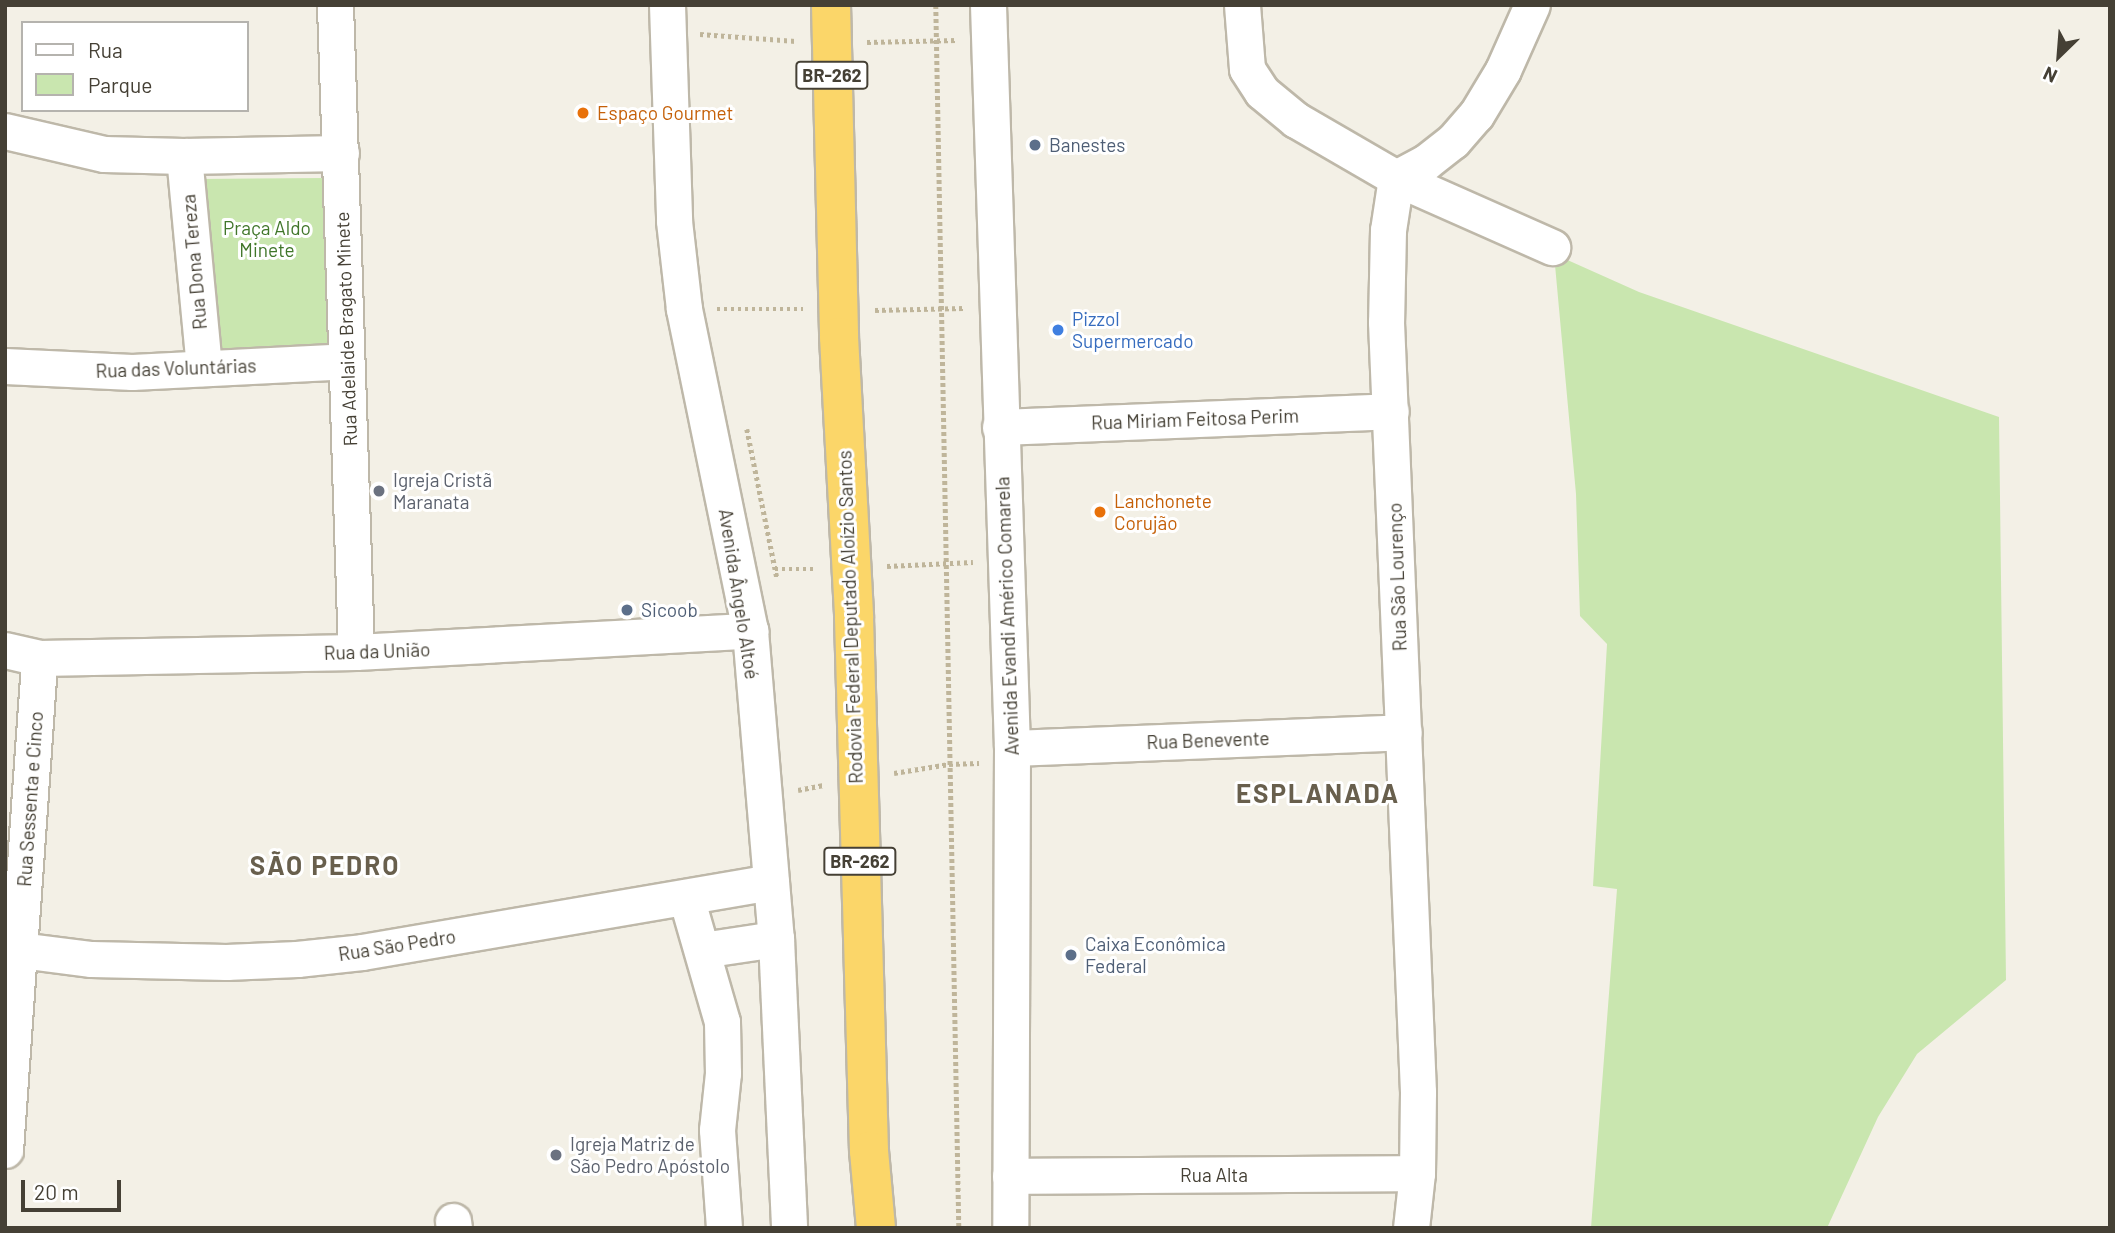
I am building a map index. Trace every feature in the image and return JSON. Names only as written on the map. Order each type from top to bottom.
[{"type":"highway","name":"Rodovia Federal Deputado Aloízio Santos","points":[[831,5],[839,337],[853,618],[869,1151],[876,1228]]},
{"type":"street","name":"Rua Adelaide Bragato Minete","points":[[335,5],[356,652]]},
{"type":"street","name":"Avenida Ângelo Altoé","points":[[667,5],[674,222],[684,309],[750,631],[776,939],[789,1228]]},
{"type":"street","name":"Avenida Evandi Américo Comarela","points":[[988,5],[1012,748],[1010,1228]]},
{"type":"street","points":[[1241,5],[1247,69],[1262,92],[1296,120],[1396,178],[1552,247]]},
{"type":"street","points":[[1396,178],[1426,162],[1453,141],[1476,115],[1503,70],[1532,5]]},
{"type":"street","points":[[5,131],[104,154],[184,156],[341,153]]},
{"type":"street","name":"Rua Dona Tereza","points":[[184,156],[204,368]]},
{"type":"street","name":"Rua São Lourenço","points":[[1396,178],[1386,265],[1418,1092],[1417,1173],[1411,1228]]},
{"type":"street","name":"Rua das Voluntárias","points":[[5,366],[132,372],[346,361]]},
{"type":"street","name":"Rua Miriam Feitosa Perim","points":[[1000,427],[1391,411]]},
{"type":"street","name":"Rua da União","points":[[5,650],[39,658],[356,652],[750,631]]},
{"type":"street","name":"Rua Sessenta e Cinco","points":[[5,1150],[10,1021],[20,950],[18,778],[39,658]]},
{"type":"street","name":"Rua Benevente","points":[[1012,748],[1404,733]]},
{"type":"street","name":"Rua São Pedro","points":[[20,950],[92,959],[226,962],[297,959],[362,952],[771,882]]},
{"type":"street","points":[[687,897],[723,1034],[723,1073],[716,1130],[724,1228]]},
{"type":"street","points":[[702,950],[776,939]]},
{"type":"street","name":"Rua Alta","points":[[1010,1176],[1417,1173]]},
{"type":"path","points":[[936,5],[958,1228]]},
{"type":"path","points":[[701,25],[701,48]]},
{"type":"path","points":[[717,297],[722,321]]},
{"type":"path","points":[[746,424],[777,583]]},
{"type":"green space","name":"Praça Aldo Minete","points":[[327,178],[328,356],[216,359],[201,179]]},
{"type":"green space","points":[[1554,254],[1639,292],[1999,417],[2006,980],[1917,1054],[1878,1117],[1827,1228],[1591,1228],[1617,889],[1593,886],[1607,644],[1580,616],[1576,494]]},
{"type":"place","name":"Espaço Gourmet","points":[[583,113]]},
{"type":"place","name":"Banestes","points":[[1035,145]]},
{"type":"place","name":"Pizzol Supermercado","points":[[1058,330]]},
{"type":"place","name":"Igreja Cristã Maranata","points":[[379,491]]},
{"type":"place","name":"Lanchonete Corujão","points":[[1100,512]]},
{"type":"place","name":"Sicoob","points":[[627,610]]},
{"type":"place","name":"Caixa Econômica Federal","points":[[1071,955]]},
{"type":"place","name":"Igreja Matriz de São Pedro Apóstolo","points":[[556,1155]]},
{"type":"district","name":"ESPLANADA","points":[[1318,793]]},
{"type":"district","name":"SÃO PEDRO","points":[[325,865]]}]
